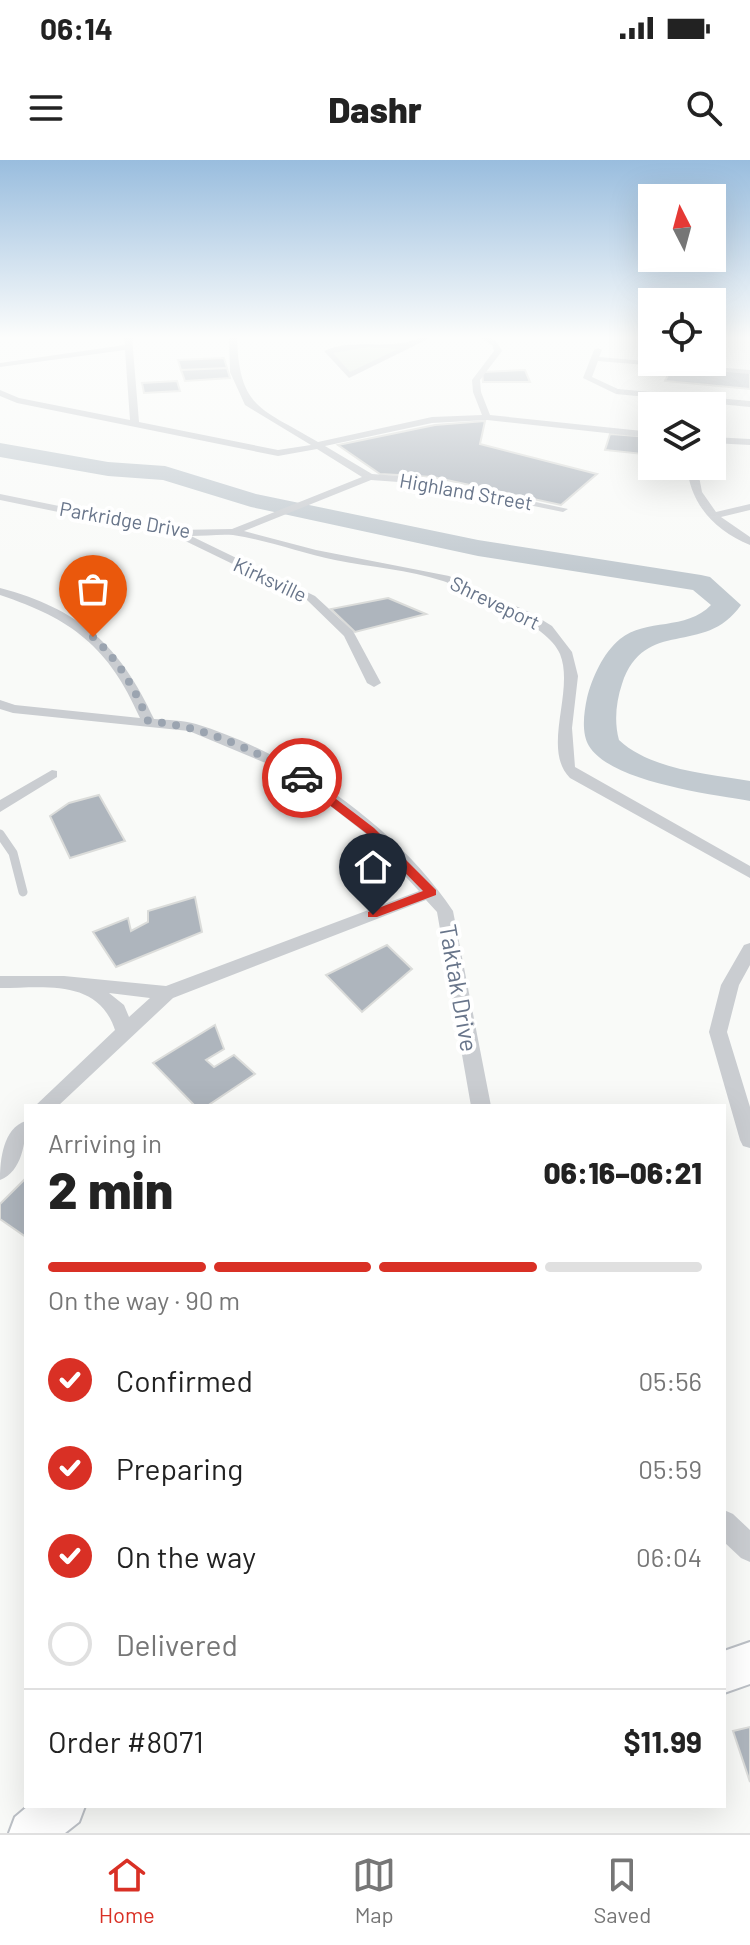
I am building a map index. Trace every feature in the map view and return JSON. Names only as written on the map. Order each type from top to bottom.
[{"type":"street","points":[[85,415],[278,453],[308,450],[320,444],[432,420],[487,417],[638,433]]},
{"type":"street","points":[[134,415],[135,426]]},
{"type":"street","points":[[269,415],[370,477]]},
{"type":"street","points":[[726,441],[750,442]]},
{"type":"street","name":"Parkridge Drive","points":[[2,498],[177,533],[233,532],[370,477]]},
{"type":"street","name":"Highland Street","points":[[370,477],[426,481],[563,509]]},
{"type":"street","points":[[692,480],[710,516],[750,542]]},
{"type":"street","points":[[710,516],[750,507]]},
{"type":"street","name":"Shreveport","points":[[233,532],[316,553],[445,578],[548,629],[566,652],[572,676],[565,728],[568,768],[750,873]]},
{"type":"street","name":"Kirksville","points":[[177,533],[311,598],[349,634],[374,683]]},
{"type":"street","points":[[0,591],[36,601],[74,619],[112,654],[139,699],[148,721]]},
{"type":"street","name":"Taktak Drive","points":[[0,704],[13,709],[192,727],[273,761],[311,784],[370,830],[431,892],[445,911],[481,1104]]},
{"type":"street","points":[[0,807],[52,774]]},
{"type":"street","points":[[47,1104],[167,993],[431,892]]},
{"type":"street","points":[[750,949],[740,985],[718,1032],[750,1140]]},
{"type":"street","points":[[0,982],[78,983],[167,993]]},
{"type":"street","points":[[78,983],[111,1002],[118,1010],[125,1031]]},
{"type":"street","points":[[0,1171],[24,1132]]},
{"type":"street","points":[[726,1525],[750,1549]]},
{"type":"street","points":[[726,1671],[750,1663]]},
{"type":"street","points":[[31,1833],[61,1808]]},
{"type":"lane","points":[[0,834],[13,853],[23,892]]},
{"type":"building","points":[[485,421],[480,444],[597,474],[561,505],[433,477],[380,474],[338,445],[435,425]]},
{"type":"building","points":[[610,434],[638,436],[638,454],[605,450]]},
{"type":"building","points":[[388,598],[426,614],[355,632],[331,609]]},
{"type":"building","points":[[99,795],[125,841],[70,858],[50,816],[69,803]]},
{"type":"building","points":[[195,897],[202,932],[116,967],[93,932],[128,918],[131,931],[148,922],[148,911]]},
{"type":"building","points":[[387,945],[412,969],[362,1012],[326,975]]},
{"type":"building","points":[[215,1025],[224,1049],[206,1060],[214,1067],[234,1055],[255,1074],[210,1104],[193,1104],[153,1063]]},
{"type":"building","points":[[24,1180],[24,1236],[0,1219],[0,1204]]},
{"type":"building","points":[[750,1727],[750,1782],[733,1731]]},
{"type":"waterway","points":[[0,450],[108,469],[165,473],[251,500],[478,548],[701,583],[727,605],[716,617],[703,624],[650,636],[628,647],[614,668],[604,693],[602,737],[614,754],[630,762],[672,775],[750,791]]},
{"type":"way so far","points":[[93,637],[112,654],[139,699],[148,721],[192,727],[214,735],[273,761],[302,778]]},
{"type":"route","points":[[302,778],[370,830],[431,892],[373,915]]}]
